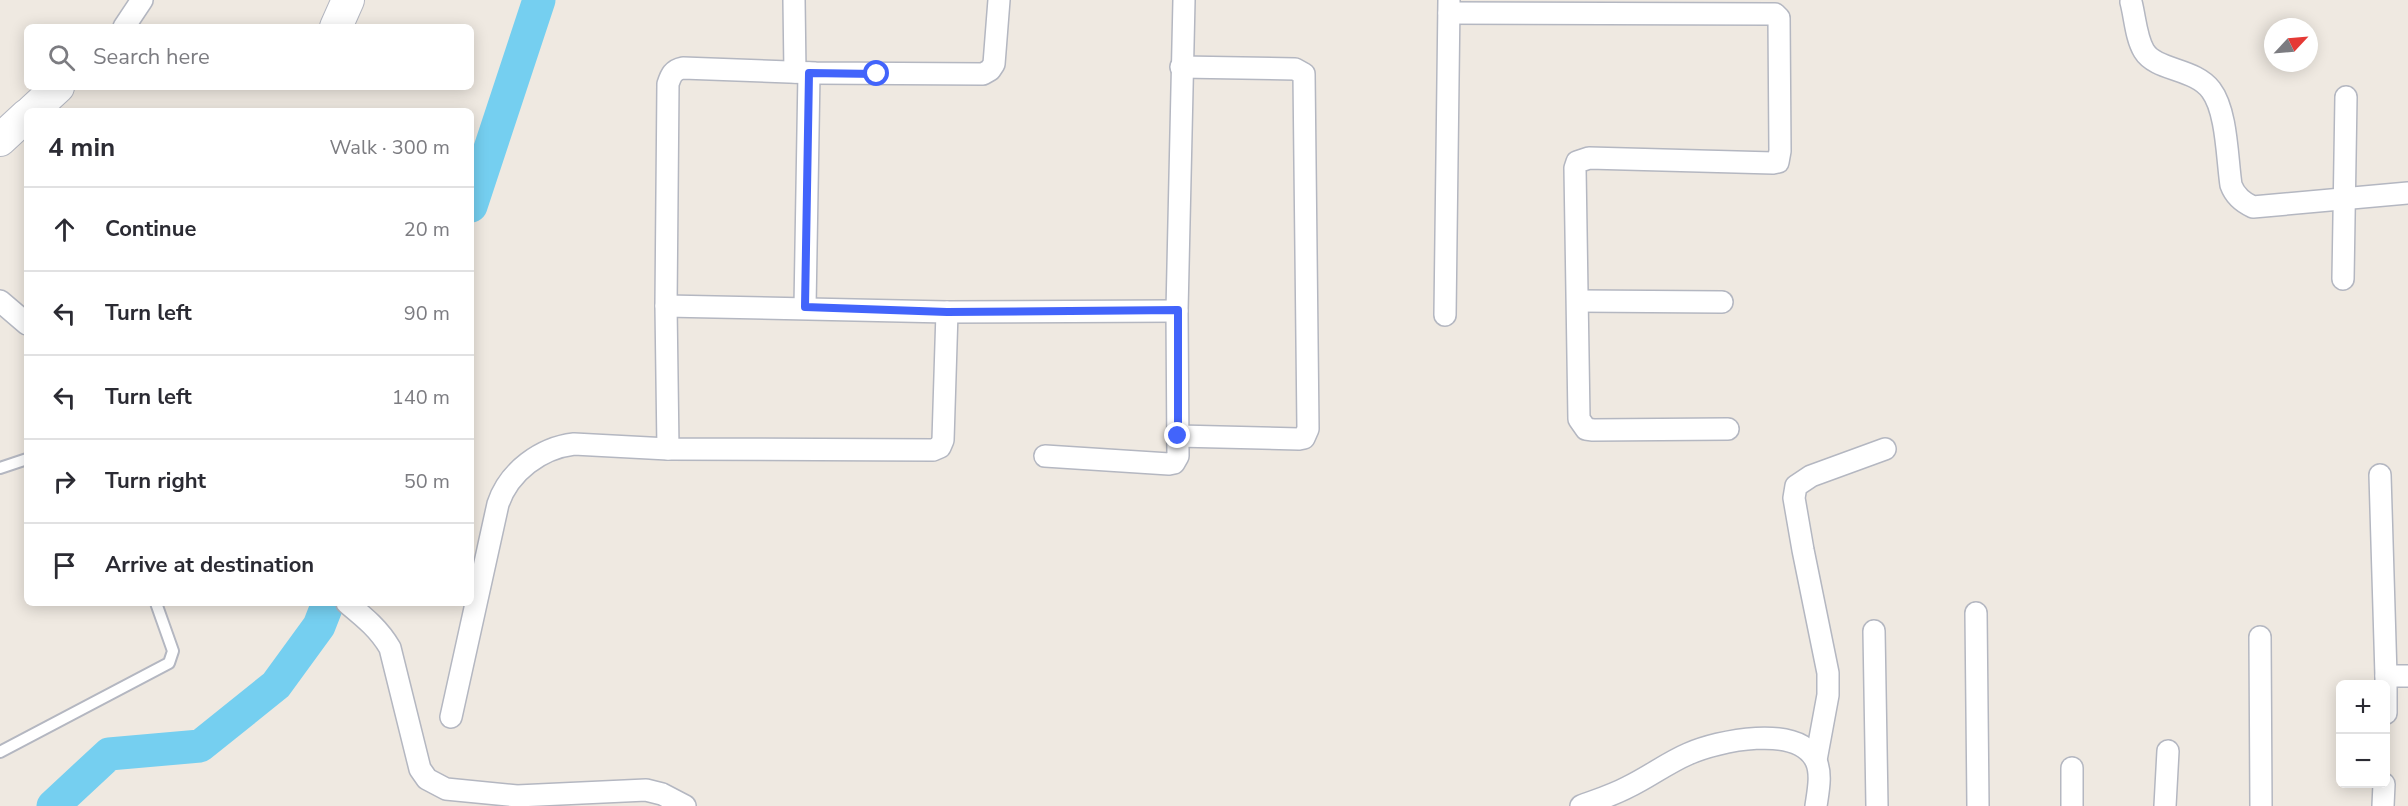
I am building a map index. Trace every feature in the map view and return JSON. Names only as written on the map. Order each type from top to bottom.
[{"type":"street","points":[[126,24],[142,0]]},
{"type":"street","points":[[337,24],[348,0]]},
{"type":"street","points":[[794,0],[802,73],[805,307]]},
{"type":"street","points":[[668,449],[666,306],[668,84],[670,75],[676,69],[683,68],[802,73],[983,74],[994,64],[999,0]]},
{"type":"street","points":[[1045,456],[1169,464],[1178,456],[1181,67],[1184,0]]},
{"type":"street","points":[[2131,2],[2140,42],[2149,58],[2202,80],[2214,96],[2221,113],[2230,185],[2241,200],[2253,207],[2408,193]]},
{"type":"street","points":[[1445,315],[1449,6],[1776,14],[1779,18],[1780,151],[1778,162],[1589,158],[1577,162],[1575,168],[1578,419],[1586,429],[1728,429]]},
{"type":"street","points":[[1178,436],[1299,439],[1304,438],[1308,429],[1305,79],[1301,71],[1295,69],[1181,67]]},
{"type":"street","points":[[35,108],[55,90]]},
{"type":"street","points":[[2343,279],[2346,97]]},
{"type":"street","points":[[0,140],[24,118]]},
{"type":"street","points":[[0,301],[24,321]]},
{"type":"street","points":[[1578,301],[1722,302]]},
{"type":"street","points":[[666,306],[805,307],[947,312],[1178,310]]},
{"type":"street","points":[[451,717],[498,504],[505,489],[531,460],[560,446],[574,444],[668,449],[933,450],[940,447],[943,440],[947,312]]},
{"type":"street","points":[[1816,806],[1819,778],[1816,760],[1827,695],[1828,673],[1794,498],[1796,486],[1811,476],[1885,449]]},
{"type":"street","points":[[2380,475],[2386,680]]},
{"type":"street","points":[[350,606],[368,619],[390,648],[420,769],[434,785],[446,789],[517,796],[646,790],[662,794],[685,806]]},
{"type":"street","points":[[1976,613],[1978,806]]},
{"type":"street","points":[[1874,631],[1877,806]]},
{"type":"street","points":[[2260,637],[2261,806]]},
{"type":"street","points":[[2386,676],[2408,676]]},
{"type":"street","points":[[1581,806],[1627,788],[1690,753],[1729,742],[1778,738],[1802,746],[1816,760]]},
{"type":"street","points":[[2165,806],[2168,751]]},
{"type":"street","points":[[2072,768],[2072,806]]},
{"type":"street","points":[[2383,806],[2384,788]]},
{"type":"lane","points":[[0,468],[24,460]]},
{"type":"lane","points":[[0,752],[169,663],[173,651],[157,606]]},
{"type":"waterway","points":[[474,197],[539,0]]},
{"type":"waterway","points":[[53,806],[109,754],[200,746],[276,685],[319,626],[327,606]]},
{"type":"route","points":[[877,74],[809,73],[805,307],[947,312],[1178,310],[1178,436]]}]
